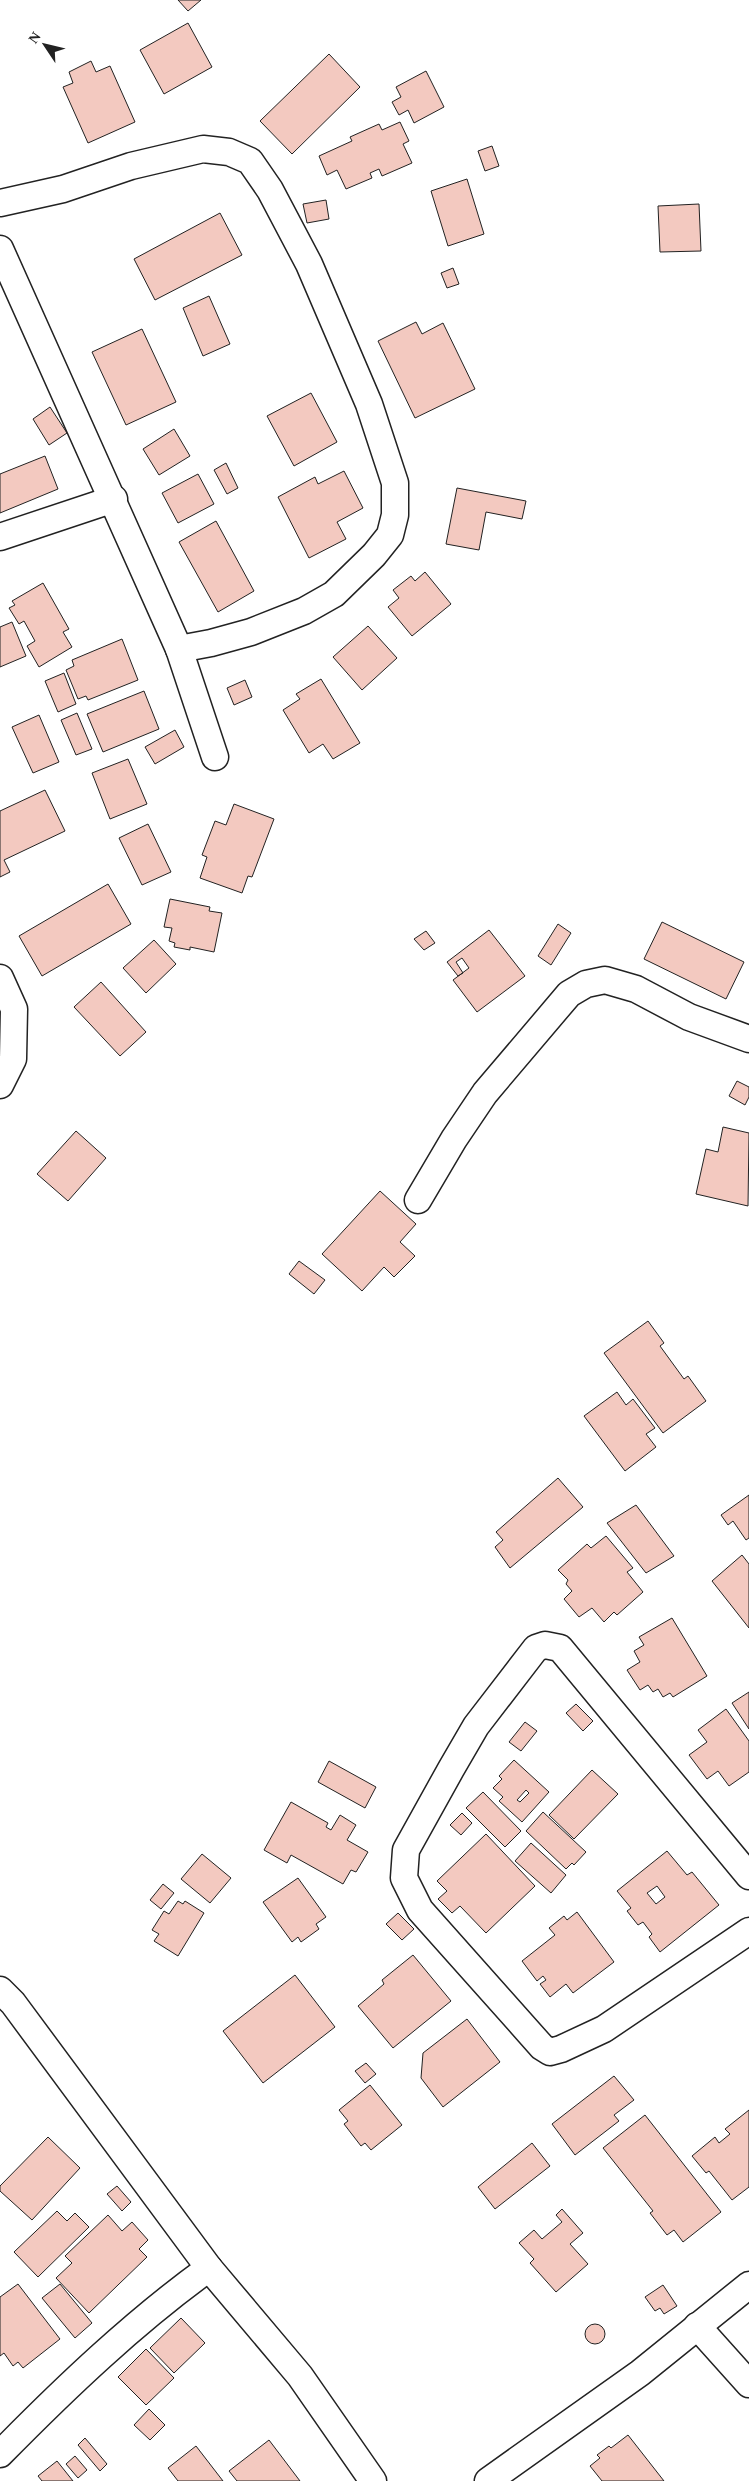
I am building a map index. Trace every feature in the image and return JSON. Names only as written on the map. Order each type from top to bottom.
[{"type":"street","points":[[0,203],[63,189],[131,166],[203,149],[229,152],[250,161],[270,190],[309,264],[369,404],[395,483],[395,515],[390,535],[334,594],[304,612],[251,632],[211,643],[179,649]]},
{"type":"street","points":[[0,249],[114,499],[179,649],[216,758]]},
{"type":"street","points":[[0,537],[114,499]]},
{"type":"street","points":[[0,978],[14,1009],[13,1059],[0,1085]]},
{"type":"street","points":[[418,1200],[454,1139],[485,1093],[569,994],[586,984],[605,980],[636,989],[689,1017],[749,1039]]},
{"type":"street","points":[[749,1876],[560,1648],[545,1645],[536,1648],[476,1726],[406,1850],[404,1878],[420,1910],[542,2048],[550,2052],[561,2050],[604,2029],[749,1931]]},
{"type":"street","points":[[0,1990],[13,2003],[209,2268],[300,2376],[373,2481]]},
{"type":"street","points":[[0,2454],[172,2295],[209,2268]]},
{"type":"street","points":[[488,2481],[640,2373],[749,2285]]},
{"type":"street","points":[[697,2326],[749,2384]]},
{"type":"building","points":[[178,0],[201,0],[188,11]]},
{"type":"building","points":[[188,23],[212,67],[164,94],[140,50]]},
{"type":"building","points":[[329,54],[360,87],[292,154],[260,121]]},
{"type":"building","points":[[91,61],[96,72],[110,66],[135,122],[88,143],[63,87],[73,83],[69,72]]},
{"type":"building","points":[[426,71],[444,107],[414,123],[408,110],[399,115],[392,102],[401,97],[396,87]]},
{"type":"building","points":[[400,122],[409,141],[403,144],[412,163],[382,176],[379,169],[370,173],[372,178],[346,189],[337,170],[327,175],[319,156],[352,141],[350,137],[379,124],[382,130]]},
{"type":"building","points":[[492,146],[499,166],[485,171],[478,151]]},
{"type":"building","points":[[467,179],[484,234],[448,246],[431,191]]},
{"type":"building","points":[[326,200],[329,219],[307,223],[303,204]]},
{"type":"building","points":[[699,204],[701,251],[660,252],[658,206]]},
{"type":"building","points":[[220,213],[242,255],[155,300],[134,259]]},
{"type":"building","points":[[453,268],[459,284],[447,288],[441,273]]},
{"type":"building","points":[[209,296],[230,344],[203,356],[183,308]]},
{"type":"building","points":[[416,322],[422,334],[443,323],[475,389],[415,418],[378,341]]},
{"type":"building","points":[[142,329],[176,402],[126,425],[92,352]]},
{"type":"building","points":[[311,393],[337,442],[294,466],[267,416]]},
{"type":"building","points":[[50,407],[67,433],[49,445],[33,419]]},
{"type":"building","points":[[174,429],[190,456],[159,475],[143,449]]},
{"type":"building","points":[[45,456],[58,489],[0,513],[0,474]]},
{"type":"building","points":[[226,463],[238,488],[227,494],[214,470]]},
{"type":"building","points":[[344,471],[363,508],[337,522],[346,539],[309,558],[278,497],[315,477],[318,484]]},
{"type":"building","points":[[198,474],[214,504],[178,523],[162,493]]},
{"type":"building","points":[[457,488],[526,501],[522,519],[486,512],[479,550],[446,544]]},
{"type":"building","points":[[216,521],[254,591],[218,612],[179,542]]},
{"type":"building","points":[[425,572],[451,604],[412,636],[388,607],[399,598],[393,590],[411,576],[415,581]]},
{"type":"building","points":[[43,583],[69,629],[63,632],[72,647],[39,667],[27,646],[35,641],[24,621],[19,624],[9,608],[15,605],[12,601]]},
{"type":"building","points":[[12,622],[26,656],[0,667],[0,627]]},
{"type":"building","points":[[368,626],[397,658],[362,690],[333,657]]},
{"type":"building","points":[[122,639],[138,680],[88,700],[86,696],[78,699],[66,670],[74,666],[72,660]]},
{"type":"building","points":[[64,673],[76,704],[58,712],[45,681]]},
{"type":"building","points":[[321,679],[360,743],[333,759],[323,744],[309,753],[283,710],[300,699],[296,694]]},
{"type":"building","points":[[245,680],[252,697],[234,705],[227,688]]},
{"type":"building","points":[[144,691],[159,729],[103,752],[87,714]]},
{"type":"building","points":[[77,713],[92,749],[76,755],[61,720]]},
{"type":"building","points":[[39,715],[59,762],[33,773],[12,727]]},
{"type":"building","points":[[175,730],[184,747],[155,764],[145,747]]},
{"type":"building","points":[[128,759],[147,804],[110,819],[92,773]]},
{"type":"building","points":[[45,790],[65,831],[4,860],[10,872],[0,877],[0,811]]},
{"type":"building","points":[[234,804],[274,819],[252,877],[248,876],[242,893],[200,878],[207,857],[202,855],[215,821],[226,825]]},
{"type":"building","points":[[148,824],[171,872],[142,885],[119,838]]},
{"type":"building","points":[[108,884],[131,924],[42,976],[19,936]]},
{"type":"building","points":[[170,899],[210,907],[209,911],[222,913],[214,952],[190,947],[190,950],[174,947],[175,943],[169,941],[172,928],[164,927]]},
{"type":"building","points":[[662,922],[744,962],[726,999],[644,959]]},
{"type":"building","points":[[558,924],[571,933],[551,965],[538,956]]},
{"type":"building","points":[[489,930],[525,976],[477,1012],[453,980],[460,975],[458,976],[447,962]],"holes":[[[462,958],[469,968],[463,973],[456,962]]]},
{"type":"building","points":[[426,931],[435,943],[424,950],[414,939]]},
{"type":"building","points":[[154,940],[176,964],[146,993],[123,968]]},
{"type":"building","points":[[101,982],[146,1032],[120,1056],[74,1007]]},
{"type":"building","points":[[737,1081],[749,1087],[749,1097],[745,1105],[729,1096]]},
{"type":"building","points":[[723,1127],[749,1133],[748,1206],[696,1194],[706,1149],[718,1152]]},
{"type":"building","points":[[76,1131],[106,1158],[68,1201],[37,1174]]},
{"type":"building","points":[[380,1191],[416,1224],[400,1242],[415,1256],[394,1277],[384,1267],[362,1291],[322,1254]]},
{"type":"building","points":[[299,1261],[325,1280],[314,1294],[289,1274]]},
{"type":"building","points":[[648,1321],[664,1343],[660,1346],[684,1379],[688,1376],[706,1401],[663,1433],[604,1353]]},
{"type":"building","points":[[617,1392],[626,1405],[633,1399],[655,1428],[646,1434],[656,1447],[625,1471],[584,1416]]},
{"type":"building","points":[[558,1478],[583,1507],[510,1568],[495,1547],[503,1540],[496,1532]]},
{"type":"building","points":[[749,1495],[749,1538],[746,1540],[733,1521],[728,1525],[721,1515]]},
{"type":"building","points":[[636,1505],[674,1556],[646,1573],[607,1523]]},
{"type":"building","points":[[606,1536],[633,1568],[627,1572],[643,1592],[617,1615],[614,1612],[604,1622],[592,1608],[579,1617],[564,1599],[572,1591],[566,1584],[568,1580],[558,1570],[587,1544],[591,1548]]},
{"type":"building","points":[[742,1555],[749,1564],[749,1628],[712,1581]]},
{"type":"building","points":[[672,1618],[707,1676],[673,1697],[670,1693],[663,1697],[658,1689],[653,1692],[648,1685],[640,1690],[627,1670],[640,1662],[634,1651],[644,1645],[639,1637]]},
{"type":"building","points":[[749,1692],[749,1729],[732,1703]]},
{"type":"building","points":[[576,1704],[593,1721],[583,1731],[566,1713]]},
{"type":"building","points":[[726,1709],[749,1741],[749,1772],[729,1786],[718,1771],[707,1779],[689,1755],[707,1742],[698,1730]]},
{"type":"building","points":[[525,1722],[537,1731],[521,1751],[509,1742]]},
{"type":"building","points":[[514,1760],[549,1792],[522,1822],[499,1801],[503,1797],[493,1788],[502,1779],[499,1776]],"holes":[[[526,1790],[529,1793],[520,1802],[517,1800]]]},
{"type":"building","points":[[329,1761],[376,1787],[365,1808],[318,1782]]},
{"type":"building","points":[[592,1770],[618,1794],[574,1839],[549,1815]]},
{"type":"building","points":[[483,1792],[521,1831],[505,1847],[466,1808]]},
{"type":"building","points":[[291,1802],[328,1823],[326,1827],[331,1830],[340,1815],[356,1825],[347,1840],[368,1852],[356,1872],[351,1870],[343,1884],[291,1855],[287,1863],[264,1850]]},
{"type":"building","points":[[543,1812],[586,1852],[574,1865],[572,1863],[566,1869],[526,1831]]},
{"type":"building","points":[[462,1813],[472,1823],[461,1835],[450,1825]]},
{"type":"building","points":[[486,1834],[535,1886],[486,1933],[460,1906],[452,1913],[438,1899],[447,1891],[437,1881]]},
{"type":"building","points":[[531,1843],[566,1875],[551,1893],[515,1861]]},
{"type":"building","points":[[667,1851],[687,1875],[692,1872],[719,1905],[660,1952],[649,1937],[652,1934],[643,1922],[638,1925],[627,1911],[631,1908],[617,1891]],"holes":[[[657,1886],[665,1897],[656,1904],[647,1893]]]},
{"type":"building","points":[[202,1854],[231,1878],[210,1903],[181,1879]]},
{"type":"building","points":[[298,1878],[326,1917],[316,1924],[319,1929],[301,1942],[298,1937],[292,1942],[263,1902]]},
{"type":"building","points":[[163,1884],[174,1893],[161,1909],[150,1900]]},
{"type":"building","points":[[178,1901],[183,1904],[185,1901],[204,1913],[178,1956],[154,1941],[159,1934],[152,1930],[164,1911],[169,1914]]},
{"type":"building","points":[[577,1912],[614,1962],[573,1993],[566,1984],[550,1997],[540,1984],[546,1980],[543,1976],[537,1981],[522,1961],[555,1935],[549,1928],[564,1916],[567,1920]]},
{"type":"building","points":[[398,1913],[414,1929],[402,1940],[386,1924]]},
{"type":"building","points":[[413,1955],[451,2001],[393,2048],[358,2006],[384,1984],[382,1980]]},
{"type":"building","points":[[295,1975],[335,2027],[263,2083],[223,2031]]},
{"type":"building","points":[[467,2019],[500,2062],[443,2107],[421,2078],[423,2053]]},
{"type":"building","points":[[366,2063],[376,2074],[365,2083],[355,2071]]},
{"type":"building","points":[[614,2076],[634,2100],[614,2115],[619,2121],[575,2155],[552,2124]]},
{"type":"building","points":[[370,2085],[402,2125],[371,2150],[365,2143],[361,2146],[344,2124],[348,2121],[339,2110]]},
{"type":"building","points":[[749,2110],[749,2187],[732,2200],[709,2171],[706,2173],[692,2156],[715,2137],[719,2143],[730,2134],[725,2129]]},
{"type":"building","points":[[645,2115],[721,2212],[683,2242],[674,2230],[667,2235],[650,2213],[653,2211],[603,2148]]},
{"type":"building","points":[[48,2137],[80,2168],[32,2220],[0,2191],[0,2186]]},
{"type":"building","points":[[532,2143],[550,2166],[495,2209],[478,2187]]},
{"type":"building","points":[[117,2186],[131,2202],[122,2211],[107,2194]]},
{"type":"building","points":[[562,2209],[583,2233],[570,2244],[588,2264],[556,2292],[530,2263],[534,2259],[519,2243],[534,2230],[542,2239],[562,2222],[556,2215]]},
{"type":"building","points":[[57,2211],[67,2221],[75,2213],[89,2227],[38,2277],[14,2252]]},
{"type":"building","points":[[108,2215],[122,2231],[132,2222],[148,2240],[139,2249],[147,2257],[89,2313],[56,2278],[72,2263],[65,2256]]},
{"type":"building","points":[[18,2284],[60,2339],[23,2368],[18,2362],[13,2366],[4,2353],[0,2356],[0,2297]]},
{"type":"building","points":[[60,2284],[92,2323],[75,2338],[42,2298]]},
{"type":"building","points":[[663,2285],[677,2306],[664,2314],[660,2308],[655,2311],[645,2297]]},
{"type":"building","points":[[181,2318],[205,2343],[174,2373],[150,2348]]},
{"type":"building","points":[[595,2324],[602,2327],[605,2334],[602,2341],[595,2344],[588,2341],[585,2334],[588,2327]]},
{"type":"building","points":[[146,2349],[174,2378],[146,2405],[118,2377]]},
{"type":"building","points":[[149,2409],[165,2425],[150,2440],[134,2425]]},
{"type":"building","points":[[628,2435],[664,2481],[602,2481],[590,2466],[600,2458],[597,2455],[609,2446],[611,2448]]},
{"type":"building","points":[[85,2438],[107,2464],[100,2471],[78,2445]]},
{"type":"building","points":[[269,2440],[300,2481],[237,2481],[229,2471]]},
{"type":"building","points":[[196,2446],[223,2481],[178,2481],[168,2468]]},
{"type":"building","points":[[75,2456],[87,2470],[78,2478],[66,2464]]},
{"type":"building","points":[[57,2461],[73,2481],[42,2481],[38,2476]]}]
